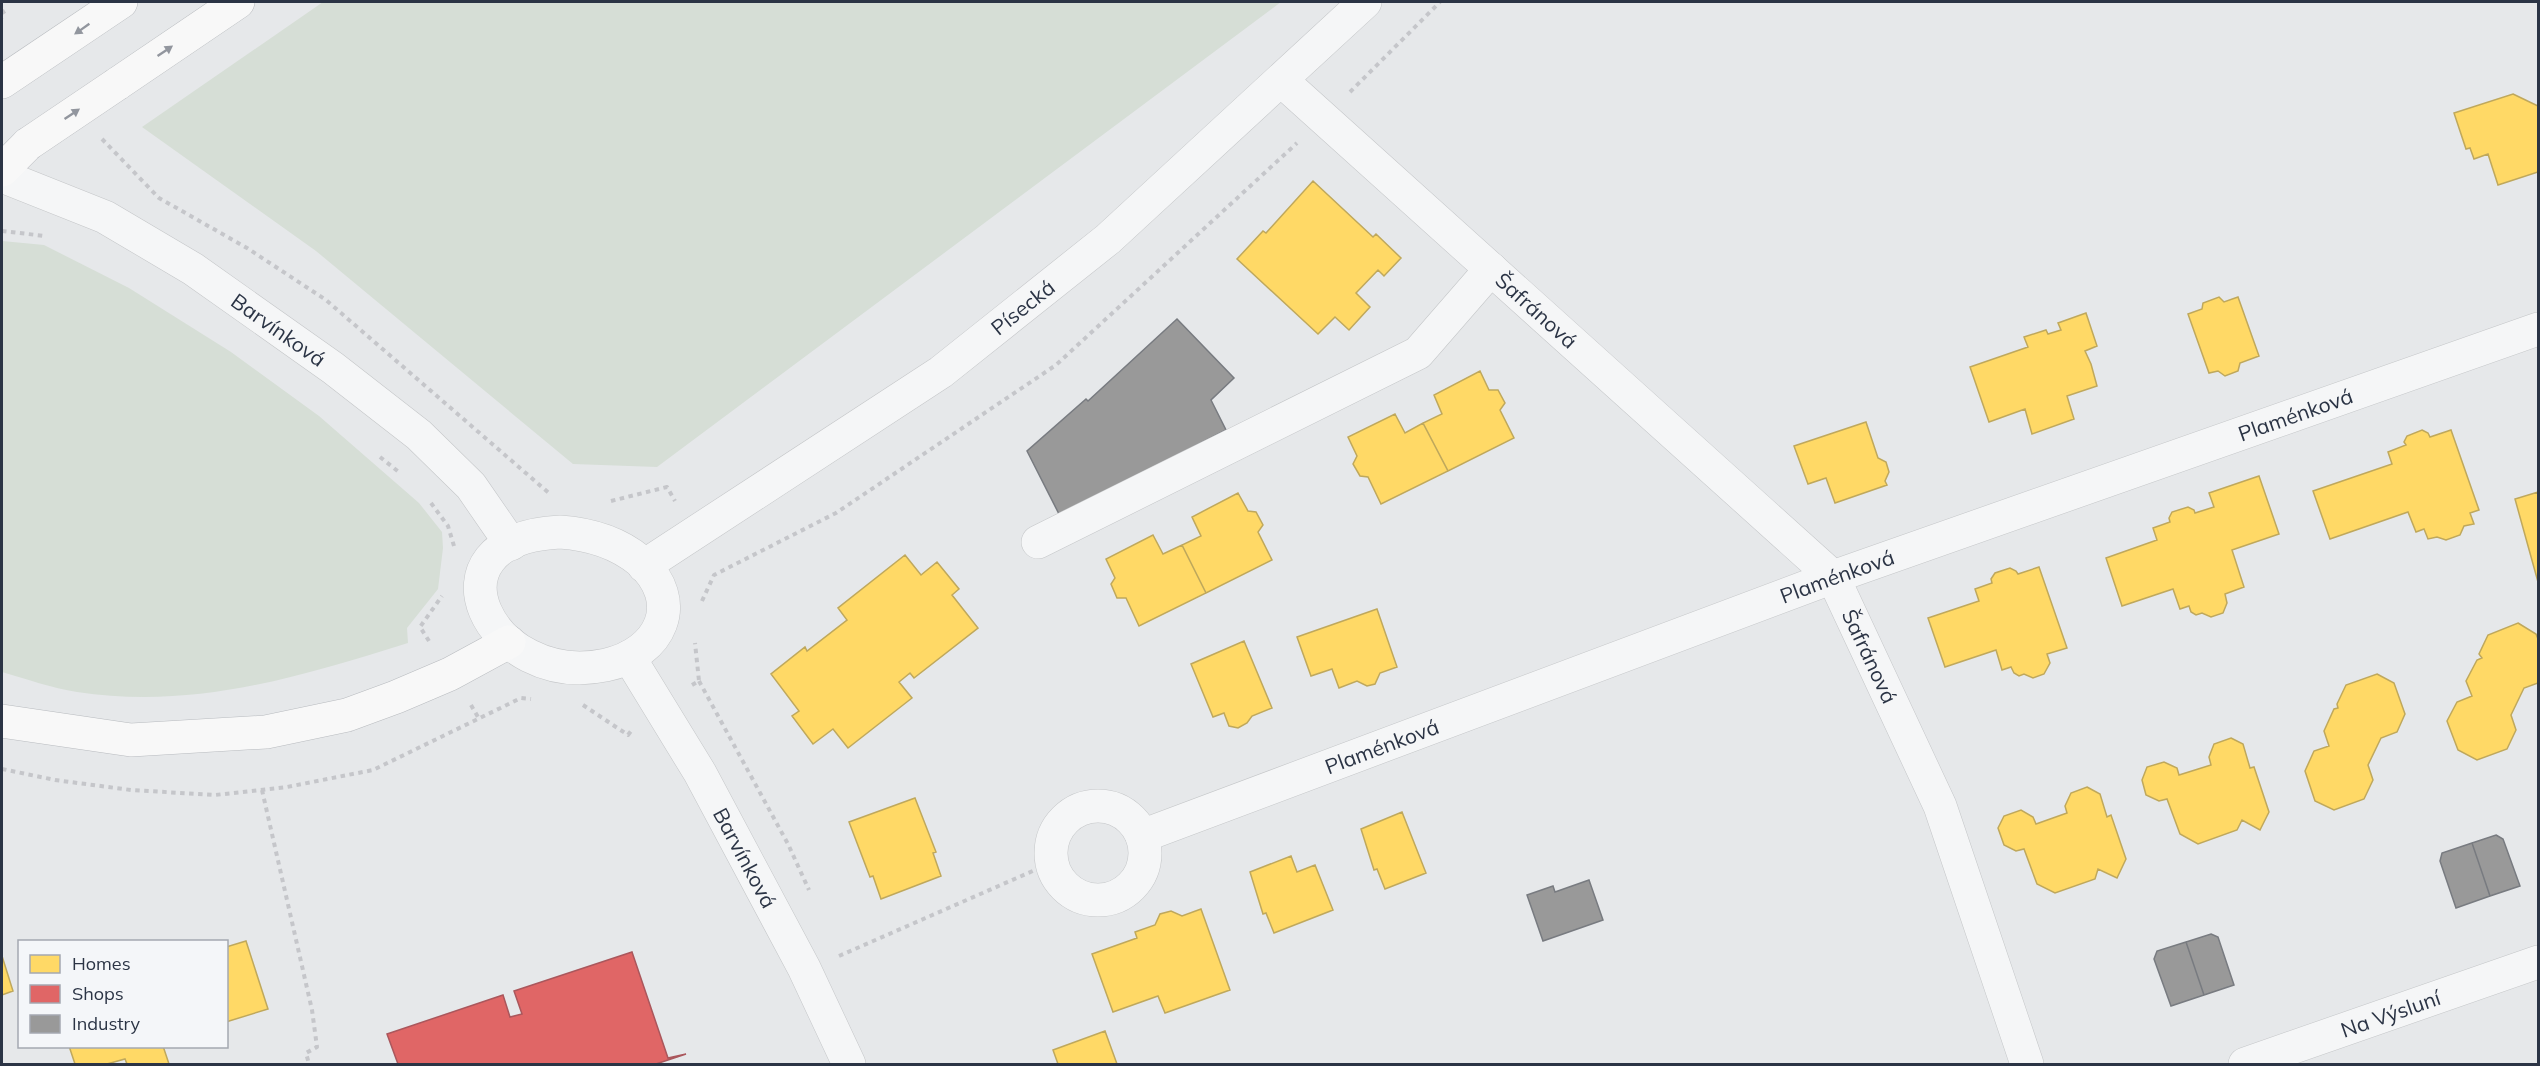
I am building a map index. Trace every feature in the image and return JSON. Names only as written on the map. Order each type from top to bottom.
[{"type":"highway","points":[[2,82],[121,2]]},
{"type":"highway","points":[[2,170],[15,153],[238,2]]},
{"type":"highway","points":[[7,721],[131,740],[266,732],[347,715],[450,674],[509,642]]},
{"type":"street","name":"Písecká","points":[[644,566],[787,475],[941,372],[1108,239],[1365,2]]},
{"type":"street","name":"Šafránová","points":[[1281,80],[1833,577],[1940,806],[2027,1065]]},
{"type":"street","name":"Barvínková","points":[[2,176],[105,217],[193,269],[333,368],[427,442],[471,486],[511,544]]},
{"type":"street","name":"Šafránová","points":[[1038,542],[1418,353],[1491,269]]},
{"type":"street","name":"Plaménková","points":[[1142,836],[1833,577],[2538,329]]},
{"type":"street","points":[[540,534],[580,534],[614,544],[631,554],[644,566],[660,589],[664,615],[660,627],[651,641],[629,657],[599,666],[574,666],[544,660],[509,642],[487,617],[482,604],[480,587],[488,564],[497,553],[511,544],[540,534]]},
{"type":"street","name":"Barvínková","points":[[629,657],[700,773],[804,968],[849,1065]]},
{"type":"street","points":[[1108,807],[1122,813],[1134,823],[1142,836],[1145,851],[1143,867],[1136,881],[1125,892],[1111,899],[1096,901],[1067,890],[1057,877],[1051,863],[1051,847],[1056,832],[1065,820],[1085,808],[1108,807]]},
{"type":"street","name":"Na Výsluní","points":[[2245,1065],[2538,962]]},
{"type":"path","points":[[2,10],[5,15],[2,17]]},
{"type":"path","points":[[99,136],[159,198],[247,248],[326,300],[550,494],[561,498]]},
{"type":"path","points":[[2,231],[47,237]]},
{"type":"path","points":[[379,456],[405,478]]},
{"type":"path","points":[[602,501],[612,501],[667,487],[714,575]]},
{"type":"path","points":[[428,499],[448,526],[456,554]]},
{"type":"path","points":[[444,593],[420,627],[478,717]]},
{"type":"path","points":[[262,790],[312,1010],[317,1047],[306,1053],[309,1065]]},
{"type":"path","points":[[804,968],[1051,863]]},
{"type":"shaded area","points":[[323,2],[1281,2],[657,467],[573,464],[316,251],[142,127]]},
{"type":"shaded area","points":[[2,241],[44,245],[129,288],[231,352],[319,416],[419,503],[442,532],[443,548],[438,589],[407,628],[408,643],[327,668],[245,687],[162,697],[77,692],[2,672]]},
{"type":"building: Homes","points":[[2513,94],[2538,106],[2538,172],[2498,185],[2488,154],[2474,159],[2470,148],[2466,149],[2454,113]]},
{"type":"building: Homes","points":[[1313,181],[1373,237],[1376,234],[1401,258],[1384,276],[1378,270],[1356,293],[1370,307],[1349,330],[1335,317],[1318,334],[1237,259],[1263,231],[1266,233]]},
{"type":"building: Homes","points":[[2219,297],[2224,302],[2238,297],[2259,356],[2240,363],[2238,371],[2225,376],[2218,371],[2209,373],[2188,314],[2202,309],[2203,303]]},
{"type":"building: Homes","points":[[2086,313],[2097,346],[2085,351],[2097,386],[2067,396],[2074,419],[2032,434],[2025,409],[1989,422],[1970,367],[2028,347],[2024,337],[2046,330],[2048,334],[2061,330],[2058,323]]},
{"type":"building: Homes","points":[[1480,371],[1489,390],[1498,390],[1505,403],[1500,410],[1514,438],[1448,471],[1423,423],[1442,414],[1434,395]]},
{"type":"building: Homes","points":[[1395,414],[1405,433],[1423,423],[1448,471],[1381,504],[1368,477],[1360,476],[1353,464],[1357,456],[1348,437]]},
{"type":"building: Homes","points":[[1866,422],[1878,458],[1886,462],[1889,472],[1885,481],[1887,485],[1835,503],[1826,478],[1808,484],[1794,446]]},
{"type":"building: Homes","points":[[2422,430],[2430,437],[2451,430],[2479,510],[2470,513],[2474,524],[2464,526],[2460,535],[2446,540],[2437,537],[2428,539],[2424,529],[2416,532],[2408,512],[2330,539],[2313,491],[2392,464],[2388,452],[2406,445],[2404,442],[2407,436]]},
{"type":"building: Homes","points":[[2259,476],[2279,534],[2232,550],[2244,587],[2225,594],[2227,603],[2223,613],[2211,617],[2202,613],[2196,615],[2191,612],[2189,606],[2180,609],[2173,589],[2122,606],[2106,558],[2157,540],[2153,528],[2170,522],[2172,512],[2188,507],[2195,513],[2214,507],[2209,493]]},
{"type":"building: Homes","points":[[2538,492],[2538,582],[2515,499]]},
{"type":"building: Homes","points":[[1238,493],[1248,511],[1256,512],[1263,525],[1258,532],[1272,560],[1206,593],[1182,545],[1201,536],[1192,517]]},
{"type":"building: Homes","points":[[1153,535],[1163,554],[1182,545],[1206,593],[1139,626],[1126,598],[1117,598],[1111,584],[1115,578],[1106,559]]},
{"type":"building: Homes","points":[[905,555],[921,575],[937,562],[959,589],[952,595],[978,628],[914,678],[910,673],[899,682],[912,698],[848,748],[833,729],[813,744],[792,716],[799,711],[771,674],[805,647],[807,651],[847,620],[838,608]]},
{"type":"building: Homes","points":[[2039,567],[2067,648],[2047,654],[2050,663],[2044,674],[2033,678],[2024,674],[2019,676],[2011,667],[2002,670],[1996,650],[1945,667],[1928,618],[1979,601],[1975,589],[1992,583],[1991,579],[1995,573],[2010,568],[2018,574]]},
{"type":"building: Homes","points":[[1377,609],[1397,667],[1380,673],[1375,684],[1367,686],[1357,681],[1339,688],[1332,669],[1311,676],[1297,637]]},
{"type":"building: Homes","points":[[2518,623],[2536,634],[2538,639],[2538,683],[2524,688],[2511,715],[2516,730],[2507,749],[2477,760],[2458,750],[2447,721],[2457,702],[2472,696],[2466,681],[2477,660],[2482,658],[2479,654],[2488,635]]},
{"type":"building: Homes","points":[[1244,641],[1272,708],[1252,716],[1247,723],[1238,728],[1229,726],[1224,713],[1213,717],[1191,664]]},
{"type":"building: Homes","points":[[2377,674],[2394,683],[2405,714],[2397,732],[2381,738],[2368,765],[2373,780],[2364,799],[2334,810],[2315,801],[2305,771],[2314,751],[2329,746],[2324,731],[2334,709],[2338,708],[2337,704],[2346,685]]},
{"type":"building: Homes","points":[[2231,738],[2243,744],[2250,768],[2254,767],[2269,812],[2260,830],[2242,820],[2237,830],[2198,844],[2180,834],[2167,799],[2159,801],[2146,795],[2142,780],[2147,767],[2164,762],[2177,768],[2179,775],[2211,765],[2209,757],[2214,744]]},
{"type":"building: Homes","points":[[2087,787],[2100,794],[2107,817],[2111,815],[2126,859],[2117,878],[2098,869],[2095,879],[2055,893],[2037,884],[2024,849],[2016,851],[2004,845],[1998,828],[2004,816],[2021,810],[2033,817],[2036,824],[2067,813],[2065,806],[2071,793]]},
{"type":"building: Homes","points":[[915,798],[936,852],[933,853],[941,876],[881,899],[849,822]]},
{"type":"building: Homes","points":[[1402,812],[1426,873],[1385,889],[1377,869],[1374,870],[1361,829]]},
{"type":"building: Homes","points":[[1291,856],[1297,872],[1315,865],[1333,910],[1274,933],[1266,913],[1263,914],[1250,872]]},
{"type":"building: Homes","points":[[1201,909],[1230,990],[1165,1013],[1158,996],[1113,1012],[1092,954],[1137,938],[1135,932],[1155,925],[1160,914],[1171,911],[1182,916]]},
{"type":"building: Homes","points":[[246,941],[268,1009],[228,1021],[228,946]]},
{"type":"building: Homes","points":[[2,956],[13,991],[2,995]]},
{"type":"building: Homes","points":[[1105,1031],[1117,1064],[1058,1064],[1053,1050]]},
{"type":"building: Homes","points":[[70,1048],[164,1048],[169,1064],[127,1064],[125,1059],[107,1064],[75,1064]]},
{"type":"building: Shops","points":[[632,952],[668,1058],[686,1054],[656,1064],[398,1064],[387,1034],[503,995],[510,1017],[522,1014],[514,991]]},
{"type":"building: Industry","points":[[1177,319],[1234,378],[1211,400],[1226,430],[1060,516],[1027,451],[1086,399],[1088,401]]},
{"type":"building: Industry","points":[[2496,835],[2503,839],[2520,886],[2490,896],[2472,843]]},
{"type":"building: Industry","points":[[2472,843],[2490,896],[2456,908],[2440,861],[2442,853]]},
{"type":"building: Industry","points":[[1589,880],[1603,920],[1543,941],[1527,895],[1553,886],[1555,892]]},
{"type":"building: Industry","points":[[2211,934],[2218,937],[2234,985],[2204,995],[2186,942]]},
{"type":"building: Industry","points":[[2186,942],[2204,995],[2171,1006],[2154,959],[2157,951]]}]
